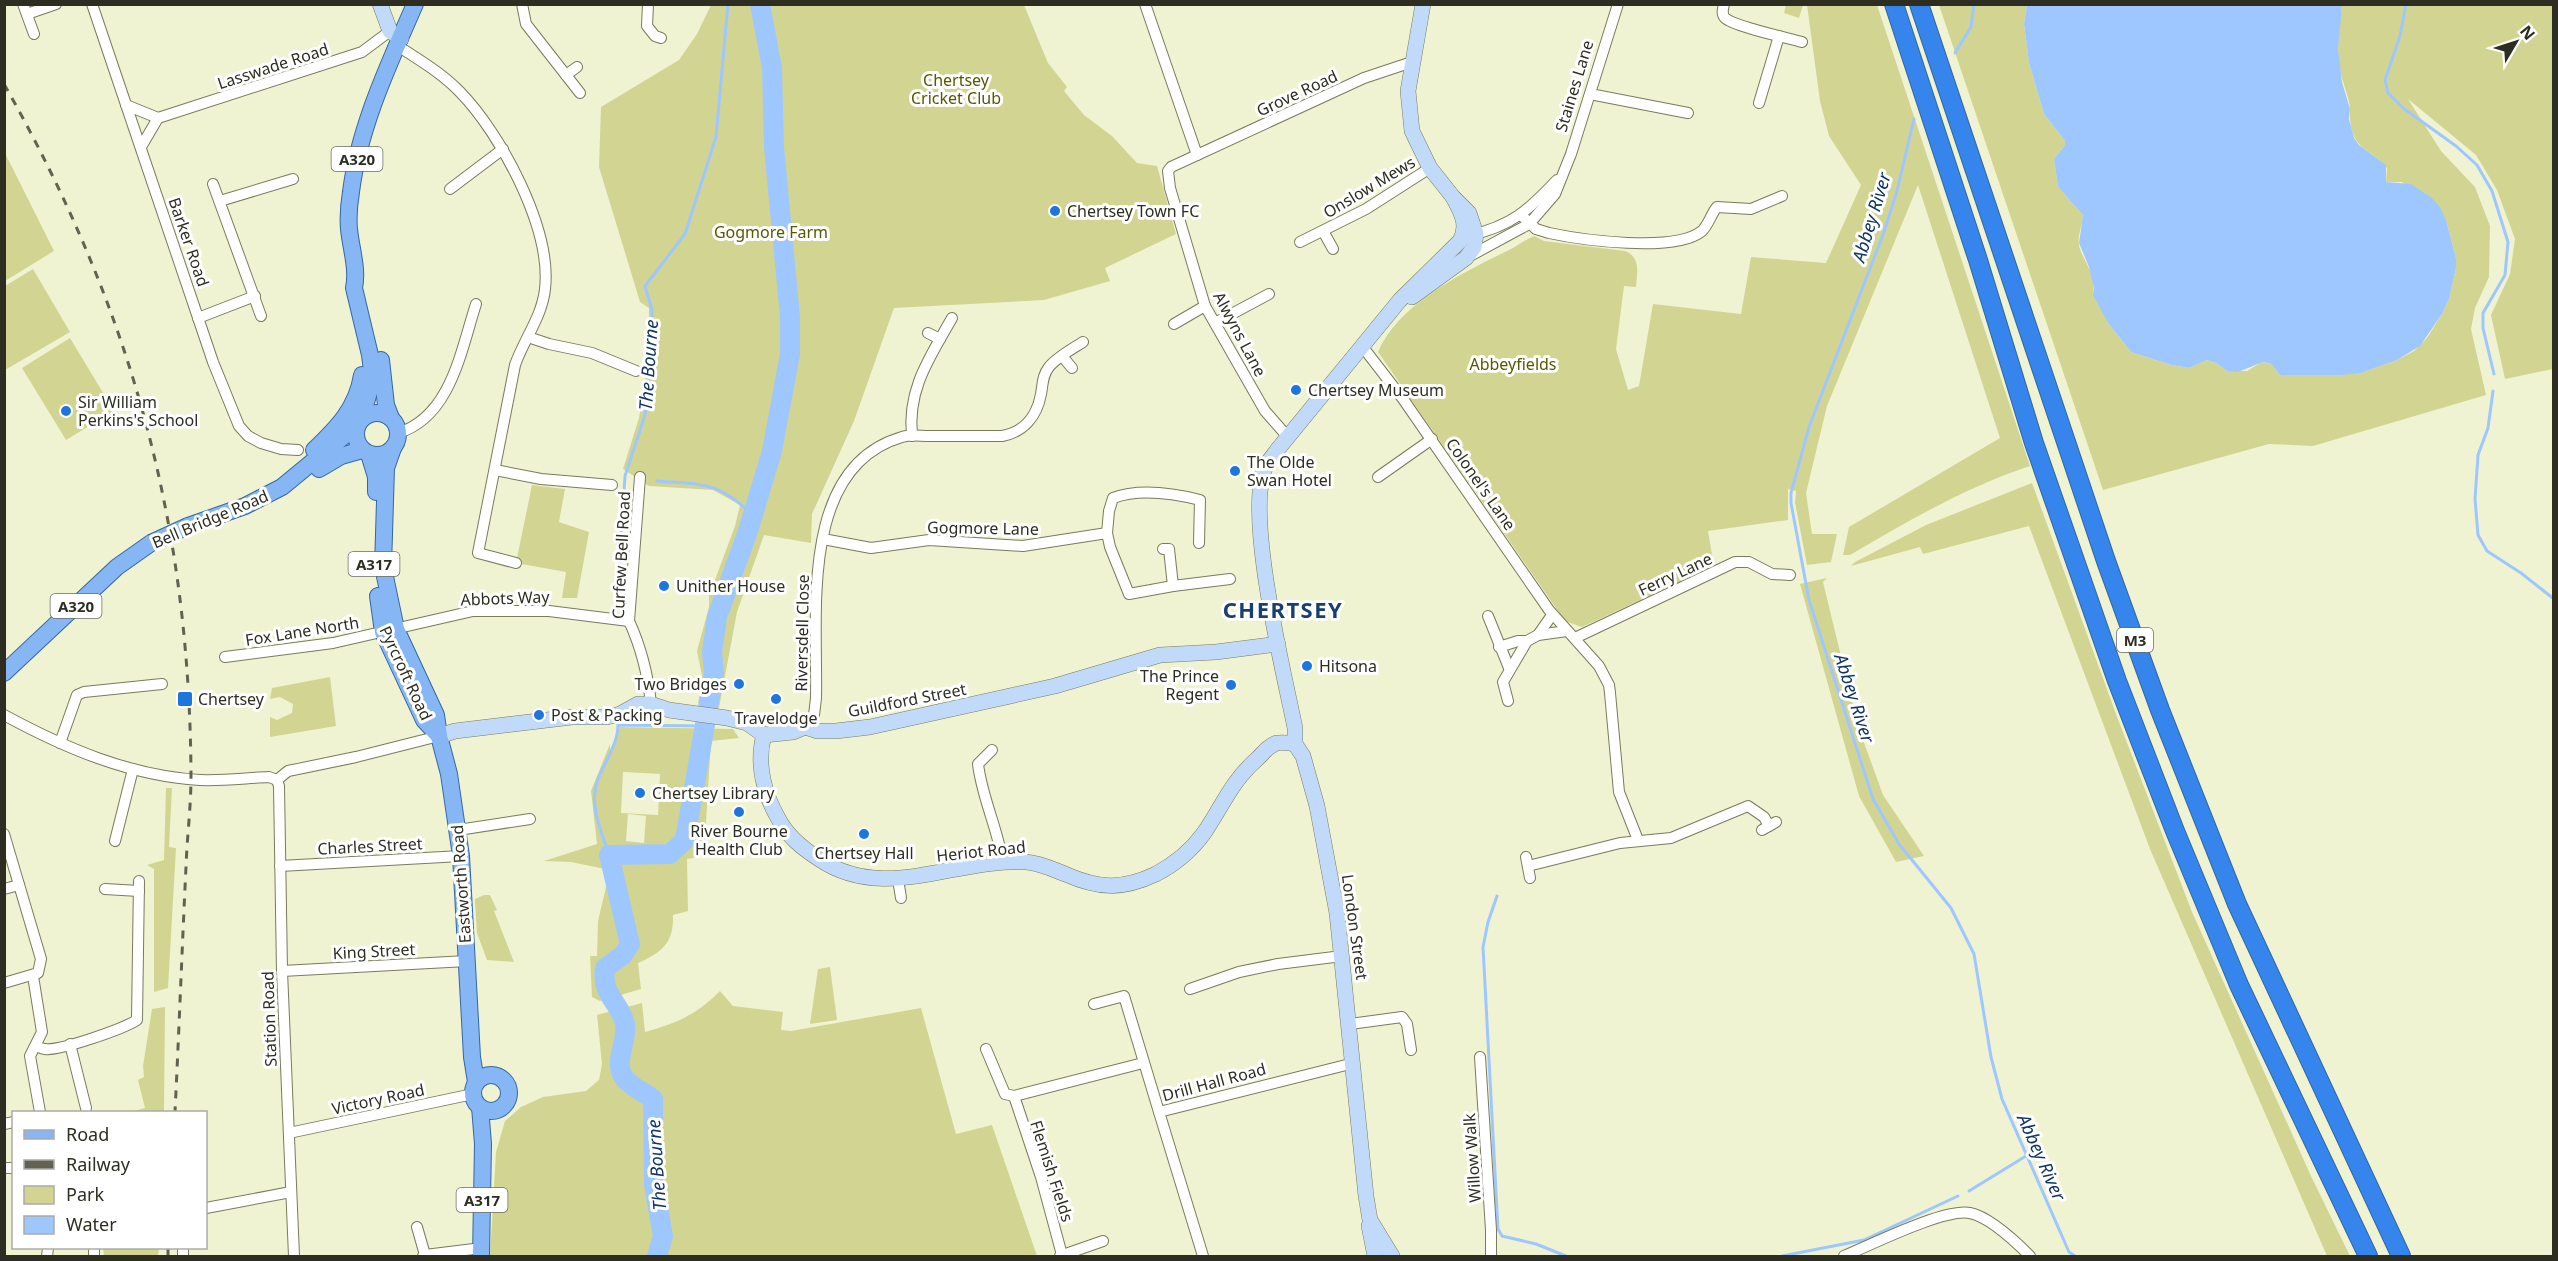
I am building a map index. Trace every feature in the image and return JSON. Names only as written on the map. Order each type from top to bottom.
[{"type":"highway","name":"M3","points":[[1894,4],[1978,260],[2022,404],[2117,681],[2175,831],[2239,985],[2368,1257]]},
{"type":"highway","name":"M3","points":[[1919,4],[2106,561],[2160,710],[2236,904],[2401,1257]]},
{"type":"main road","points":[[380,4],[396,39]]},
{"type":"main road","name":"A320","points":[[396,39],[415,4]]},
{"type":"main road","points":[[1423,4],[1408,91],[1408,113],[1417,145],[1430,168],[1469,213],[1476,234],[1474,247],[1466,258]]},
{"type":"main road","name":"Pyrcroft Road","points":[[358,423],[373,379],[354,288],[356,277],[349,226],[351,193],[356,161],[396,39]]},
{"type":"main road","points":[[1453,197],[1464,223],[1464,234],[1460,241]]},
{"type":"main road","name":"Staines Lane","points":[[1389,314],[1429,270],[1460,241]]},
{"type":"main road","name":"Staines Lane","points":[[1389,314],[1466,258]]},
{"type":"main road","name":"Pyrcroft Road","points":[[356,277],[365,291],[381,360],[386,405],[394,433],[386,468],[383,567],[390,630]]},
{"type":"main road","name":"London Street","points":[[1381,1254],[1370,1220],[1366,1196],[1337,913],[1317,806],[1303,756],[1295,744],[1296,728],[1265,570],[1259,507],[1264,469],[1287,436],[1389,314]]},
{"type":"main road","name":"A320","points":[[282,487],[298,464],[339,426],[348,414],[360,387],[365,351],[364,330]]},
{"type":"main road","points":[[366,452],[356,439],[358,423],[372,412],[379,412],[394,433]]},
{"type":"main road","name":"Bell Bridge Road","points":[[282,487],[358,423]]},
{"type":"main road","name":"A320","points":[[366,452],[382,455],[394,433]]},
{"type":"main road","name":"Pyrcroft Road","points":[[366,452],[376,477],[374,567],[390,630],[424,720],[439,736]]},
{"type":"main road","name":"Bell Bridge Road","points":[[4,673],[117,567],[151,543],[188,526],[245,506],[341,456],[366,452]]},
{"type":"main road","name":"Guildford Street","points":[[764,735],[793,732],[805,727],[810,730],[836,731],[870,727],[1055,686],[1160,655],[1216,652],[1278,644]]},
{"type":"main road","points":[[439,736],[455,731],[562,718],[607,717],[620,714],[638,704],[651,704],[669,710],[727,718],[747,723],[764,735]]},
{"type":"main road","name":"Heriot Road","points":[[764,735],[761,748],[764,788],[783,827],[796,842],[828,866],[849,874],[880,880],[1003,863],[1026,862],[1040,864],[1092,884],[1108,887],[1138,882],[1173,864],[1192,848],[1203,834],[1243,771],[1258,758],[1268,758],[1295,744]]},
{"type":"main road","name":"Eastworth Road","points":[[439,736],[449,774],[461,856],[471,1034],[483,1144],[482,1252]]},
{"type":"main road","name":"Eastworth Road","points":[[471,1034],[480,1057],[497,1075]]},
{"type":"main road","points":[[497,1075],[486,1075],[476,1094],[490,1111],[500,1109]]},
{"type":"main road","name":"A317","points":[[497,1075],[505,1081],[510,1091],[507,1103],[500,1109]]},
{"type":"main road","name":"Eastworth Road","points":[[483,1144],[500,1109]]},
{"type":"street","points":[[34,34],[25,9],[56,4]]},
{"type":"street","name":"Barker Road","points":[[92,4],[198,318],[239,426],[248,436],[261,443],[281,449],[298,450]]},
{"type":"street","points":[[522,4],[526,24],[580,93]]},
{"type":"street","points":[[648,4],[647,26],[661,38]]},
{"type":"street","points":[[1145,4],[1197,155]]},
{"type":"street","name":"Staines Lane","points":[[1466,258],[1505,239],[1529,224],[1555,194],[1571,154],[1618,4]]},
{"type":"street","points":[[1724,4],[1722,11],[1725,18],[1803,42]]},
{"type":"street","points":[[1759,103],[1779,36]]},
{"type":"street","points":[[396,39],[461,92],[503,149],[527,199],[536,225],[546,274],[541,308],[515,365],[478,553],[516,562]]},
{"type":"street","name":"Lasswade Road","points":[[159,118],[396,39]]},
{"type":"street","name":"Grove Road","points":[[1171,167],[1364,78],[1412,62]]},
{"type":"street","points":[[566,75],[577,67]]},
{"type":"street","points":[[1590,94],[1688,113]]},
{"type":"street","points":[[126,105],[159,118],[141,147]]},
{"type":"street","points":[[450,189],[503,149]]},
{"type":"street","name":"Alwyns Lane","points":[[1171,167],[1168,171],[1170,188],[1205,306],[1265,411],[1287,436]]},
{"type":"street","name":"Onslow Mews","points":[[1300,242],[1366,209],[1430,168]]},
{"type":"street","name":"Staines Lane","points":[[1460,241],[1498,228],[1521,215],[1560,177]]},
{"type":"street","points":[[220,201],[293,179]]},
{"type":"street","points":[[213,184],[261,316]]},
{"type":"street","points":[[1521,215],[1536,229],[1568,237],[1640,244],[1695,235],[1706,226],[1717,207],[1751,209],[1782,196]]},
{"type":"street","name":"Onslow Mews","points":[[1323,231],[1334,249]]},
{"type":"street","points":[[1215,323],[1269,294]]},
{"type":"street","points":[[198,318],[255,296]]},
{"type":"street","points":[[394,433],[419,424],[433,412],[452,376],[476,304]]},
{"type":"street","points":[[1174,324],[1205,306]]},
{"type":"street","points":[[912,436],[914,393],[952,318]]},
{"type":"street","points":[[928,333],[940,339]]},
{"type":"street","points":[[528,337],[592,353],[636,371]]},
{"type":"street","name":"Riversdell Close","points":[[805,727],[814,715],[816,698],[815,594],[823,539],[834,501],[844,479],[855,465],[871,452],[903,436],[1013,434],[1028,422],[1036,411],[1043,376],[1049,366],[1083,342]]},
{"type":"street","name":"Colonel's Lane","points":[[1362,346],[1432,440],[1552,615],[1599,666],[1609,685],[1619,792],[1638,840]]},
{"type":"street","points":[[1062,356],[1072,368]]},
{"type":"street","points":[[1378,477],[1432,440]]},
{"type":"street","points":[[495,470],[541,479],[612,485]]},
{"type":"street","name":"Curfew Bell Road","points":[[640,477],[629,621],[637,638],[651,704]]},
{"type":"street","points":[[1199,543],[1200,500],[1163,493],[1125,494],[1110,501],[1107,533],[1110,547],[1129,594],[1230,579]]},
{"type":"street","name":"Gogmore Lane","points":[[823,539],[871,548],[929,540],[1023,546],[1107,533]]},
{"type":"street","points":[[1163,549],[1168,549],[1173,586]]},
{"type":"street","name":"Ferry Lane","points":[[1538,635],[1571,634],[1735,562],[1749,562],[1775,575],[1790,575]]},
{"type":"street","name":"Abbots Way","points":[[390,630],[473,611],[549,610],[629,621]]},
{"type":"street","points":[[1508,701],[1503,682],[1509,668],[1527,641],[1538,635],[1552,615]]},
{"type":"street","points":[[1488,616],[1509,668]]},
{"type":"street","name":"Fox Lane North","points":[[225,657],[302,648],[390,630]]},
{"type":"street","points":[[1499,647],[1518,641],[1527,641]]},
{"type":"street","points":[[60,743],[77,695],[84,692],[162,684]]},
{"type":"street","points":[[4,715],[60,743],[133,769],[172,778],[203,780],[269,777],[276,780],[288,771],[367,755],[439,736]]},
{"type":"street","points":[[993,750],[978,764],[980,782],[1003,863]]},
{"type":"street","points":[[115,841],[133,769]]},
{"type":"street","name":"Station Road","points":[[276,780],[279,786],[282,971],[294,1257]]},
{"type":"street","points":[[1530,878],[1527,862],[1638,840],[1671,838],[1748,806],[1764,817],[1769,826]]},
{"type":"street","points":[[458,830],[530,819]]},
{"type":"street","points":[[4,834],[41,959],[38,973],[4,983]]},
{"type":"street","name":"Charles Street","points":[[280,866],[461,856]]},
{"type":"street","points":[[898,879],[901,898]]},
{"type":"street","points":[[4,889],[19,885]]},
{"type":"street","points":[[36,1046],[46,1049],[70,1044],[122,1029],[137,1020],[139,886],[105,889]]},
{"type":"street","points":[[1190,989],[1239,972],[1278,964],[1342,956]]},
{"type":"street","name":"King Street","points":[[282,971],[467,961]]},
{"type":"street","points":[[33,975],[42,1018],[42,1032],[30,1056],[40,1111]]},
{"type":"street","points":[[1094,1004],[1124,996],[1159,1112]]},
{"type":"street","points":[[1350,1024],[1401,1017],[1407,1024],[1410,1050]]},
{"type":"street","points":[[70,1044],[86,1108]]},
{"type":"street","points":[[986,1049],[1005,1094],[1014,1096],[1143,1063]]},
{"type":"street","name":"Willow Walk","points":[[1480,1057],[1491,1257]]},
{"type":"street","name":"Drill Hall Road","points":[[1203,1257],[1159,1112],[1354,1063]]},
{"type":"street","name":"Victory Road","points":[[289,1133],[476,1094]]},
{"type":"street","name":"Flemish Fields","points":[[1014,1096],[1041,1177],[1061,1256],[1103,1241]]},
{"type":"street","points":[[207,1208],[291,1192]]},
{"type":"street","points":[[1844,1257],[1933,1220],[1951,1214],[1971,1213],[2014,1240],[2030,1257]]},
{"type":"street","points":[[417,1227],[424,1256],[482,1252]]},
{"type":"green space","name":"Gogmore Farm","points":[[711,5],[1024,5],[1048,63],[1067,87],[1064,91],[1084,115],[1112,136],[1137,163],[1157,166],[1176,234],[1105,268],[1110,281],[1044,300],[894,308],[854,421],[812,514],[811,543],[764,535],[737,612],[719,708],[698,703],[703,681],[697,651],[709,607],[709,596],[735,526],[740,505],[713,490],[649,486],[623,469],[639,418],[648,359],[649,308],[640,302],[599,167],[601,107],[679,60],[697,34]]},
{"type":"green space","points":[[1786,5],[1803,5],[1799,18],[1784,13]]},
{"type":"green space","name":"Abbeyfields","points":[[1807,5],[1877,5],[2030,466],[1960,494],[1850,555],[1843,555],[1849,527],[2000,438],[1918,185],[1827,406],[1806,493],[1812,534],[1837,534],[1831,562],[1807,565],[1795,503],[1796,491],[1788,489],[1788,520],[1708,531],[1714,566],[1582,627],[1565,621],[1378,352],[1388,334],[1401,318],[1434,291],[1472,268],[1534,236],[1544,241],[1625,251],[1634,257],[1637,266],[1636,287],[1624,286],[1616,349],[1628,390],[1639,386],[1653,304],[1741,314],[1751,257],[1826,263],[1861,185],[1829,136],[1820,101]]},
{"type":"green space","points":[[1939,5],[2027,5],[2024,24],[2029,63],[2044,114],[2065,141],[2065,145],[2054,159],[2058,187],[2083,215],[2079,245],[2093,279],[2093,292],[2108,323],[2131,352],[2171,365],[2189,368],[2207,360],[2227,371],[2247,371],[2262,362],[2271,364],[2280,375],[2361,373],[2414,351],[2427,338],[2442,314],[2449,299],[2456,268],[2456,258],[2446,220],[2402,182],[2386,182],[2387,168],[2362,147],[2354,136],[2338,53],[2342,5],[2553,5],[2553,369],[2505,379],[2491,315],[2510,274],[2515,239],[2497,190],[2476,155],[2408,99],[2441,151],[2475,187],[2490,226],[2489,277],[2475,308],[2471,329],[2486,395],[2313,446],[2269,444],[2103,490]]},
{"type":"green space","points":[[5,153],[54,251],[5,281]]},
{"type":"green space","points":[[33,269],[70,332],[5,370],[5,286]]},
{"type":"green space","points":[[70,338],[114,411],[66,440],[22,368]]},
{"type":"green space","points":[[2032,483],[2116,714],[2192,912],[2311,1176],[2350,1256],[2327,1256],[2150,849],[2029,526],[1923,554],[1920,547],[1851,566],[1926,525]]},
{"type":"green space","points":[[532,485],[565,489],[559,522],[589,532],[577,598],[562,598],[566,572],[516,563]]},
{"type":"green space","points":[[1827,578],[1823,582],[1858,726],[1883,795],[1924,856],[1896,862],[1859,796],[1800,584]]},
{"type":"green space","points":[[330,677],[336,726],[270,737],[270,717],[277,720],[292,713],[293,704],[280,697],[270,699],[272,688]]},
{"type":"green space","points":[[620,727],[733,729],[739,738],[711,741],[704,856],[687,859],[688,911],[673,915],[669,940],[654,955],[638,963],[641,989],[600,1001],[592,997],[590,956],[597,956],[598,921],[610,870],[571,862],[544,861],[597,844],[591,791],[610,744],[610,754]],"holes":[[[623,772],[660,774],[658,815],[621,813]],[[628,814],[646,816],[644,843],[626,841]]]},
{"type":"green space","points":[[166,788],[172,788],[169,847],[176,848],[168,988],[154,992],[154,869],[147,865],[164,860]]},
{"type":"green space","points":[[490,895],[497,910],[494,911],[514,962],[487,960],[477,933],[475,903],[475,899]]},
{"type":"green space","points":[[830,967],[837,1020],[810,1024],[818,969]]},
{"type":"green space","points":[[720,991],[733,1006],[783,1012],[781,1030],[791,1031],[921,1008],[956,1134],[992,1125],[1037,1256],[490,1256],[496,1152],[505,1121],[521,1107],[543,1097],[586,1091],[599,1080],[602,1064],[597,1015],[642,1003],[645,1032],[686,1017]]},
{"type":"green space","points":[[165,1007],[164,1111],[134,1111],[145,1108],[138,1080],[144,1077],[143,1066],[152,1009]]},
{"type":"green space","points":[[103,1249],[159,1249],[158,1256],[104,1256]]},
{"type":"water","points":[[2027,5],[2342,5],[2338,49],[2342,82],[2350,109],[2349,119],[2354,138],[2359,145],[2386,165],[2386,182],[2411,184],[2432,198],[2440,207],[2446,220],[2456,258],[2449,299],[2442,314],[2420,346],[2397,360],[2361,373],[2342,375],[2280,375],[2271,364],[2263,362],[2238,372],[2227,371],[2207,360],[2189,368],[2171,365],[2131,352],[2108,323],[2093,295],[2094,288],[2089,267],[2079,243],[2083,215],[2058,187],[2054,159],[2065,145],[2065,141],[2044,114],[2029,63],[2024,24]]},
{"type":"waterway","name":"The Bourne","points":[[617,598],[625,476],[645,415],[651,362],[652,310],[645,286],[685,234],[716,137],[728,4]]},
{"type":"waterway","name":"The Bourne","points":[[657,1256],[663,1236],[654,1185],[653,1099],[628,1082],[621,1073],[620,1059],[625,1024],[606,986],[605,978],[605,968],[623,955],[630,944],[609,855],[670,854],[685,840],[714,673],[712,652],[717,617],[748,531],[772,451],[790,354],[790,317],[774,147],[772,68],[760,4]]},
{"type":"waterway","name":"Abbey River","points":[[1955,53],[1971,27],[1974,4]]},
{"type":"waterway","points":[[2406,4],[2400,36],[2385,80],[2388,93],[2403,108],[2456,146],[2477,165],[2492,191],[2508,242],[2505,275],[2483,313],[2483,328],[2494,374]]},
{"type":"waterway","name":"Abbey River","points":[[1914,119],[1897,191],[1884,232],[1809,427],[1791,493],[1791,503],[1809,600],[1873,799],[1899,844],[1951,908],[1974,954],[1991,1057],[2002,1099],[2069,1252],[2075,1256]]},
{"type":"waterway","points":[[2493,391],[2488,428],[2478,455],[2475,499],[2478,535],[2487,551],[2521,573],[2554,599]]},
{"type":"waterway","name":"The Bourne","points":[[657,481],[708,486],[729,495],[753,515]]},
{"type":"waterway","name":"The Bourne","points":[[609,855],[595,810],[595,791],[616,740],[618,725],[705,726]]},
{"type":"waterway","points":[[1497,896],[1483,947],[1498,1229],[1502,1236],[1536,1244],[1566,1256]]},
{"type":"waterway","points":[[1969,1191],[2026,1156]]},
{"type":"waterway","points":[[1782,1256],[1864,1240],[1958,1196]]},
{"type":"railway","points":[[4,84],[48,167],[86,250],[118,333],[144,418],[165,504],[179,592],[188,683],[191,777],[175,1111]]},
{"type":"railway","points":[[168,1249],[168,1256]]},
{"type":"place","name":"Chertsey Town FC","points":[[1055,211]]},
{"type":"place","name":"Chertsey Museum","points":[[1296,390]]},
{"type":"place","name":"Sir William Perkins's School","points":[[66,411]]},
{"type":"place","name":"The Olde Swan Hotel","points":[[1235,471]]},
{"type":"place","name":"Unither House","points":[[664,586]]},
{"type":"place","name":"Hitsona","points":[[1307,666]]},
{"type":"place","name":"Two Bridges","points":[[739,684]]},
{"type":"place","name":"The Prince Regent","points":[[1231,685]]},
{"type":"place","name":"Chertsey","points":[[185,699]]},
{"type":"place","name":"Travelodge","points":[[776,699]]},
{"type":"place","name":"Post & Packing","points":[[539,715]]},
{"type":"place","name":"Chertsey Library","points":[[640,793]]},
{"type":"place","name":"River Bourne Health Club","points":[[739,812]]},
{"type":"place","name":"Chertsey Hall","points":[[864,834]]},
{"type":"district","name":"CHERTSEY","points":[[1283,609]]},
{"type":"park label","name":"Chertsey Cricket Club","points":[[956,89]]}]
